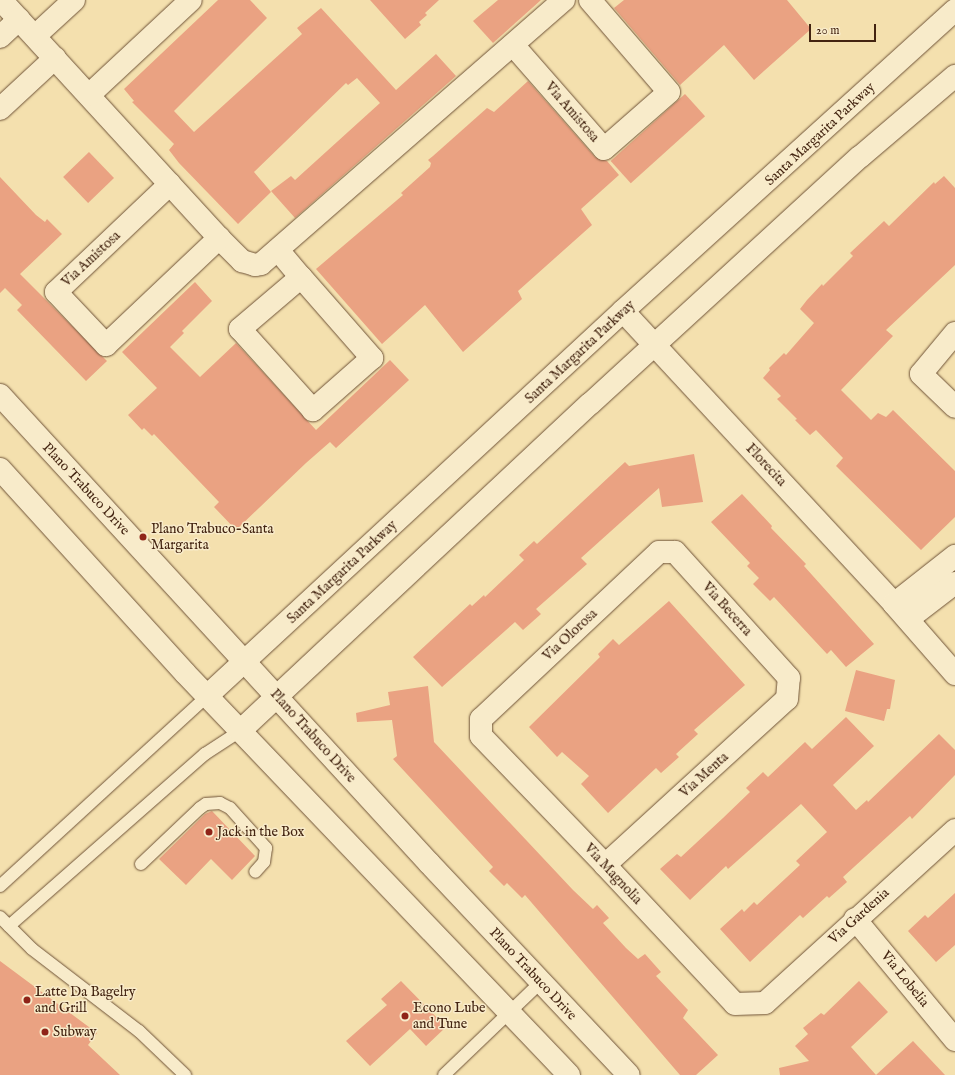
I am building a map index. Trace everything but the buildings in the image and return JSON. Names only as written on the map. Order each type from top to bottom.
[{"type":"street","points":[[1,0],[219,238],[242,261],[255,265],[261,264],[278,250],[564,0]]},
{"type":"street","points":[[35,36],[74,0]]},
{"type":"street","points":[[89,95],[191,0]]},
{"type":"street","name":"Via Amistosa","points":[[513,45],[604,149],[669,92],[590,0]]},
{"type":"street","name":"Santa Margarita Parkway","points":[[207,696],[955,10]]},
{"type":"street","points":[[0,37],[19,19]]},
{"type":"street","points":[[0,109],[55,58]]},
{"type":"street","points":[[240,731],[654,345],[860,156],[955,76]]},
{"type":"street","name":"Via Amistosa","points":[[170,184],[56,292],[106,345],[219,238]]},
{"type":"street","points":[[278,250],[372,358],[313,410],[240,329],[301,277]]},
{"type":"street","name":"Florecita","points":[[624,312],[901,611]]},
{"type":"street","points":[[955,334],[921,374],[955,407]]},
{"type":"street","name":"Plano Trabuco Drive","points":[[0,395],[276,696],[629,1075]]},
{"type":"street","points":[[0,469],[207,696],[569,1075]]},
{"type":"street","name":"Via Becerra","points":[[659,552],[675,552],[789,678]]},
{"type":"street","name":"Via Olorosa","points":[[481,719],[659,552]]},
{"type":"street","points":[[901,611],[955,556]]},
{"type":"street","points":[[901,611],[955,583]]},
{"type":"street","points":[[901,611],[955,674]]},
{"type":"street","name":"Via Menta","points":[[605,864],[787,699],[789,678]]},
{"type":"street","name":"Via Magnolia","points":[[481,719],[481,736],[605,864],[734,1004],[765,1003]]},
{"type":"street","name":"Via Gardenia","points":[[765,1003],[855,919],[955,830]]},
{"type":"street","name":"Via Lobelia","points":[[855,919],[955,1040]]},
{"type":"lane","points":[[0,886],[207,696]]},
{"type":"lane","points":[[9,926],[205,754],[240,731]]},
{"type":"lane","points":[[141,864],[200,808],[206,804],[220,803],[230,808],[266,848],[264,862],[255,872]]},
{"type":"lane","points":[[0,917],[41,955],[139,1031],[185,1075]]},
{"type":"lane","points":[[444,1075],[510,1014],[541,982]]},
{"type":"place","name":"Plano Trabuco-Santa Margarita","points":[[143,537]]},
{"type":"place","name":"Jack in the Box","points":[[209,832]]},
{"type":"place","name":"Latte Da Bagelry and Grill","points":[[27,1000]]},
{"type":"place","name":"Econo Lube and Tune","points":[[405,1016]]},
{"type":"place","name":"Subway","points":[[45,1032]]}]
